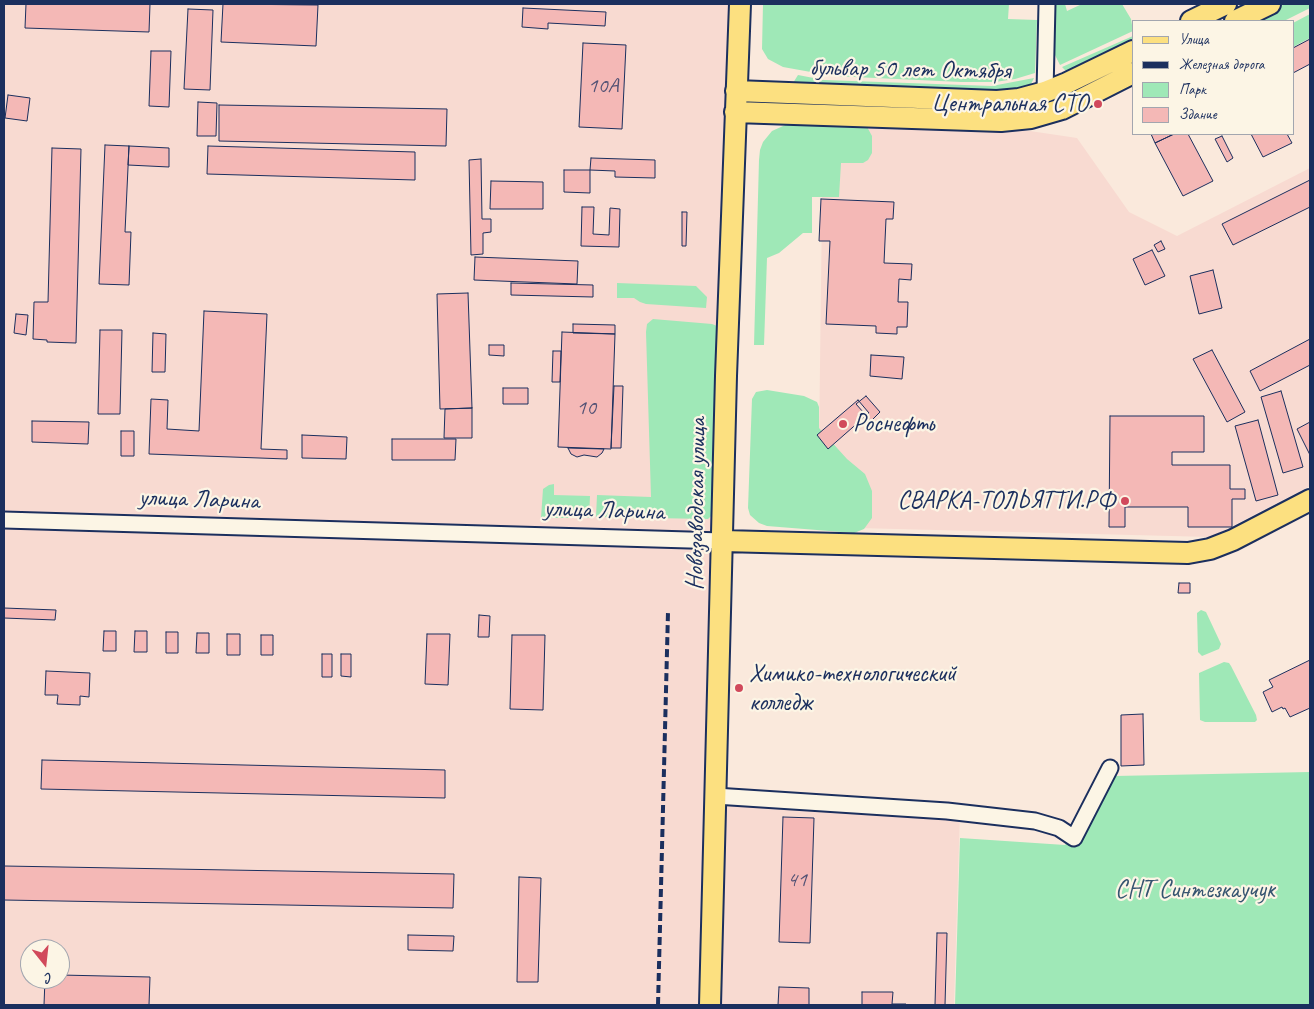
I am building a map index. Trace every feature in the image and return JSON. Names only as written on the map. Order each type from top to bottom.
[{"type":"main road","name":"Новозаводская улица","points":[[710,1005],[726,366],[740,4]]},
{"type":"main road","points":[[1193,20],[1226,4]]},
{"type":"main road","points":[[1237,20],[1270,4]]},
{"type":"main road","name":"бульвар 50 лет Октября","points":[[736,91],[997,102],[1019,100],[1067,83],[1132,50]]},
{"type":"main road","name":"бульвар 50 лет Октября","points":[[735,112],[981,121],[1031,118],[1062,109],[1132,74]]},
{"type":"main road","points":[[795,114],[787,105],[791,97],[798,94]]},
{"type":"main road","name":"улица Ларина","points":[[723,541],[1188,553],[1233,540],[1310,500]]},
{"type":"street","points":[[1045,92],[1047,4]]},
{"type":"street","name":"улица Ларина","points":[[4,520],[723,541]]},
{"type":"street","points":[[714,796],[967,813],[1035,822],[1059,828],[1074,838],[1110,768]]},
{"type":"shaded area","points":[[4,4],[739,4],[709,1005],[4,1005]]},
{"type":"shaded area","points":[[823,125],[1030,131],[1077,138],[1129,212],[1177,236],[1310,168],[1310,486],[1211,537],[818,527]]},
{"type":"shaded area","points":[[719,787],[960,813],[954,1005],[713,1005]]},
{"type":"green space","points":[[763,4],[1009,4],[1008,19],[1037,20],[1035,73],[995,82],[961,82],[833,76],[783,67],[768,59],[762,49]]},
{"type":"green space","points":[[1056,4],[1065,4],[1067,11],[1082,4],[1122,4],[1131,19],[1132,31],[1060,65],[1054,53]]},
{"type":"green space","points":[[1285,4],[1310,4],[1310,8],[1286,20],[1252,20]]},
{"type":"green space","points":[[1310,14],[1310,38],[1294,46],[1294,22]]},
{"type":"green space","points":[[1132,36],[1132,43],[1067,72],[1062,67]]},
{"type":"green space","points":[[798,75],[824,80],[992,86],[1034,78],[1030,86],[1000,94],[823,90],[793,83]]},
{"type":"green space","points":[[792,122],[866,125],[872,136],[872,153],[868,160],[863,163],[841,163],[839,197],[812,197],[812,233],[803,233],[779,253],[767,258],[764,345],[754,345],[760,150],[763,142],[772,131]]},
{"type":"green space","points":[[617,283],[696,286],[707,297],[706,308],[646,304],[634,298],[617,298]]},
{"type":"green space","points":[[653,319],[712,324],[717,326],[720,331],[714,513],[708,519],[596,517],[597,495],[651,497],[646,332],[647,324]]},
{"type":"green space","points":[[767,390],[804,396],[817,402],[819,407],[819,428],[847,459],[865,474],[872,491],[872,518],[864,529],[854,533],[767,526],[759,523],[750,515],[748,508],[752,399],[756,392]]},
{"type":"green space","points":[[554,484],[554,495],[590,496],[589,518],[541,518],[543,489]]},
{"type":"green space","points":[[1201,610],[1206,612],[1221,644],[1219,649],[1202,656],[1198,652],[1197,613]]},
{"type":"green space","points":[[1224,662],[1229,663],[1231,666],[1256,715],[1257,720],[1255,722],[1205,722],[1200,720],[1199,673]]},
{"type":"green space","name":"СНТ Синтезкаучук","points":[[1310,772],[1310,1005],[955,1005],[960,838],[1065,845],[1115,776]]},
{"type":"building","points":[[26,4],[150,4],[149,32],[25,28]]},
{"type":"building","points":[[223,4],[318,5],[316,46],[221,42]]},
{"type":"building","points":[[523,8],[606,12],[605,26],[548,23],[548,29],[522,27]]},
{"type":"building","points":[[188,9],[213,10],[210,90],[184,89]]},
{"type":"building","points":[[1310,39],[1310,64],[1294,72],[1294,47]]},
{"type":"building","points":[[583,43],[626,45],[622,129],[579,127]]},
{"type":"building","points":[[151,51],[171,51],[169,107],[149,106]]},
{"type":"building","points":[[8,95],[30,98],[27,121],[5,118]]},
{"type":"building","points":[[198,102],[217,103],[216,136],[197,136]]},
{"type":"building","points":[[219,105],[447,109],[446,146],[219,141]]},
{"type":"building","points":[[1151,135],[1172,135],[1155,143]]},
{"type":"building","points":[[1172,135],[1189,135],[1213,181],[1183,196],[1155,143]]},
{"type":"building","points":[[1252,135],[1288,135],[1292,143],[1263,157]]},
{"type":"building","points":[[1222,136],[1233,158],[1227,162],[1215,139]]},
{"type":"building","points":[[105,145],[129,146],[125,232],[131,232],[129,285],[99,284]]},
{"type":"building","points":[[129,146],[169,148],[169,167],[128,165]]},
{"type":"building","points":[[208,146],[415,152],[415,180],[207,174]]},
{"type":"building","points":[[52,148],[81,149],[76,343],[47,342],[47,340],[33,339],[34,302],[48,302]]},
{"type":"building","points":[[591,158],[655,160],[655,178],[615,177],[615,171],[590,170]]},
{"type":"building","points":[[481,159],[482,219],[491,219],[491,232],[483,233],[483,254],[471,255],[469,160]]},
{"type":"building","points":[[564,170],[590,170],[590,193],[564,192]]},
{"type":"building","points":[[1310,180],[1310,207],[1233,245],[1222,224]]},
{"type":"building","points":[[491,181],[543,182],[543,209],[490,209]]},
{"type":"building","points":[[821,199],[894,202],[893,219],[886,219],[884,263],[912,264],[911,280],[899,279],[898,302],[908,302],[907,327],[897,327],[897,334],[876,333],[876,326],[826,324],[830,241],[819,241]]},
{"type":"building","points":[[582,207],[594,207],[593,234],[609,235],[610,208],[620,209],[619,247],[581,246]]},
{"type":"building","points":[[682,212],[687,212],[686,246],[682,246]]},
{"type":"building","points":[[1161,241],[1165,249],[1158,252],[1154,245]]},
{"type":"building","points":[[1152,250],[1165,276],[1145,285],[1133,259]]},
{"type":"building","points":[[475,257],[578,261],[577,284],[474,280]]},
{"type":"building","points":[[1213,270],[1222,308],[1199,314],[1190,276]]},
{"type":"building","points":[[511,283],[593,285],[593,297],[511,295]]},
{"type":"building","points":[[468,293],[472,408],[440,409],[437,294]]},
{"type":"building","points":[[204,311],[267,314],[261,449],[287,450],[287,459],[149,454],[151,399],[168,400],[167,429],[199,431]]},
{"type":"building","points":[[16,314],[28,315],[26,335],[14,333]]},
{"type":"building","points":[[573,324],[615,325],[615,334],[573,333]]},
{"type":"building","points":[[100,330],[122,330],[120,414],[98,414]]},
{"type":"building","points":[[562,332],[615,334],[611,449],[558,447]]},
{"type":"building","points":[[153,333],[166,334],[165,372],[152,372]]},
{"type":"building","points":[[1310,339],[1310,365],[1260,391],[1250,371]]},
{"type":"building","points":[[489,345],[504,345],[504,356],[489,355]]},
{"type":"building","points":[[1212,350],[1245,412],[1227,422],[1193,359]]},
{"type":"building","points":[[553,351],[561,351],[560,382],[552,382]]},
{"type":"building","points":[[871,355],[904,357],[902,379],[870,376]]},
{"type":"building","points":[[614,386],[623,386],[621,448],[611,448]]},
{"type":"building","points":[[503,388],[528,388],[528,404],[503,404]]},
{"type":"building","points":[[1281,391],[1303,467],[1283,473],[1261,397]]},
{"type":"building","points":[[866,396],[880,412],[871,421],[856,404]]},
{"type":"building","points":[[858,400],[869,413],[828,449],[817,435]]},
{"type":"building","points":[[472,408],[472,438],[444,438],[445,409]]},
{"type":"building","points":[[1110,416],[1204,416],[1204,452],[1172,452],[1172,465],[1230,465],[1230,489],[1245,489],[1245,499],[1232,499],[1232,527],[1188,527],[1188,507],[1125,507],[1125,527],[1109,527]]},
{"type":"building","points":[[1258,420],[1278,495],[1256,501],[1235,426]]},
{"type":"building","points":[[32,421],[89,422],[88,444],[32,442]]},
{"type":"building","points":[[1310,422],[1310,455],[1297,429]]},
{"type":"building","points":[[121,431],[134,431],[134,456],[121,456]]},
{"type":"building","points":[[302,435],[347,437],[346,459],[302,458]]},
{"type":"building","points":[[392,439],[456,439],[455,460],[392,460]]},
{"type":"building","points":[[568,448],[604,449],[597,457],[584,455],[577,457],[571,454]]},
{"type":"building","points":[[1179,583],[1190,583],[1190,593],[1178,593]]},
{"type":"building","points":[[4,608],[56,610],[55,620],[4,618]]},
{"type":"building","points":[[479,615],[490,616],[489,637],[478,637]]},
{"type":"building","points":[[104,631],[116,631],[116,651],[103,651]]},
{"type":"building","points":[[135,631],[147,631],[147,652],[134,652]]},
{"type":"building","points":[[166,632],[178,632],[178,653],[166,653]]},
{"type":"building","points":[[197,633],[209,633],[209,653],[196,653]]},
{"type":"building","points":[[227,634],[240,634],[240,655],[227,655]]},
{"type":"building","points":[[427,634],[450,634],[448,685],[425,684]]},
{"type":"building","points":[[261,635],[273,635],[273,655],[261,655]]},
{"type":"building","points":[[512,635],[545,635],[543,710],[510,709]]},
{"type":"building","points":[[322,654],[332,654],[332,677],[322,677]]},
{"type":"building","points":[[341,654],[351,654],[351,677],[341,676]]},
{"type":"building","points":[[1310,660],[1310,708],[1290,717],[1285,708],[1283,709],[1282,707],[1272,712],[1263,692],[1273,687],[1269,680]]},
{"type":"building","points":[[46,671],[90,673],[89,697],[80,696],[80,705],[57,704],[58,695],[45,695]]},
{"type":"building","points":[[1143,714],[1144,765],[1121,766],[1121,715]]},
{"type":"building","points":[[42,760],[445,770],[445,798],[41,789]]},
{"type":"building","points":[[783,817],[814,818],[810,943],[779,942]]},
{"type":"building","points":[[4,866],[454,874],[453,908],[4,900]]},
{"type":"building","points":[[519,877],[541,878],[538,982],[517,982]]},
{"type":"building","points":[[937,933],[947,933],[945,1005],[935,1005]]},
{"type":"building","points":[[408,935],[454,936],[453,951],[408,950]]},
{"type":"building","points":[[70,975],[150,977],[149,1005],[44,1005],[45,989],[70,989]]},
{"type":"building","points":[[779,987],[809,988],[809,1005],[778,1005]]},
{"type":"building","points":[[862,992],[893,992],[892,1004],[906,1005],[862,1005]]},
{"type":"railway","points":[[658,1005],[668,612]]},
{"type":"place","name":"Центральная СТО","points":[[1098,104]]},
{"type":"place","name":"Роснефть","points":[[843,424]]},
{"type":"place","name":"СВАРКА-ТОЛЬЯТТИ.РФ","points":[[1125,501]]},
{"type":"place","name":"Химико-технологический колледж","points":[[739,688]]}]
